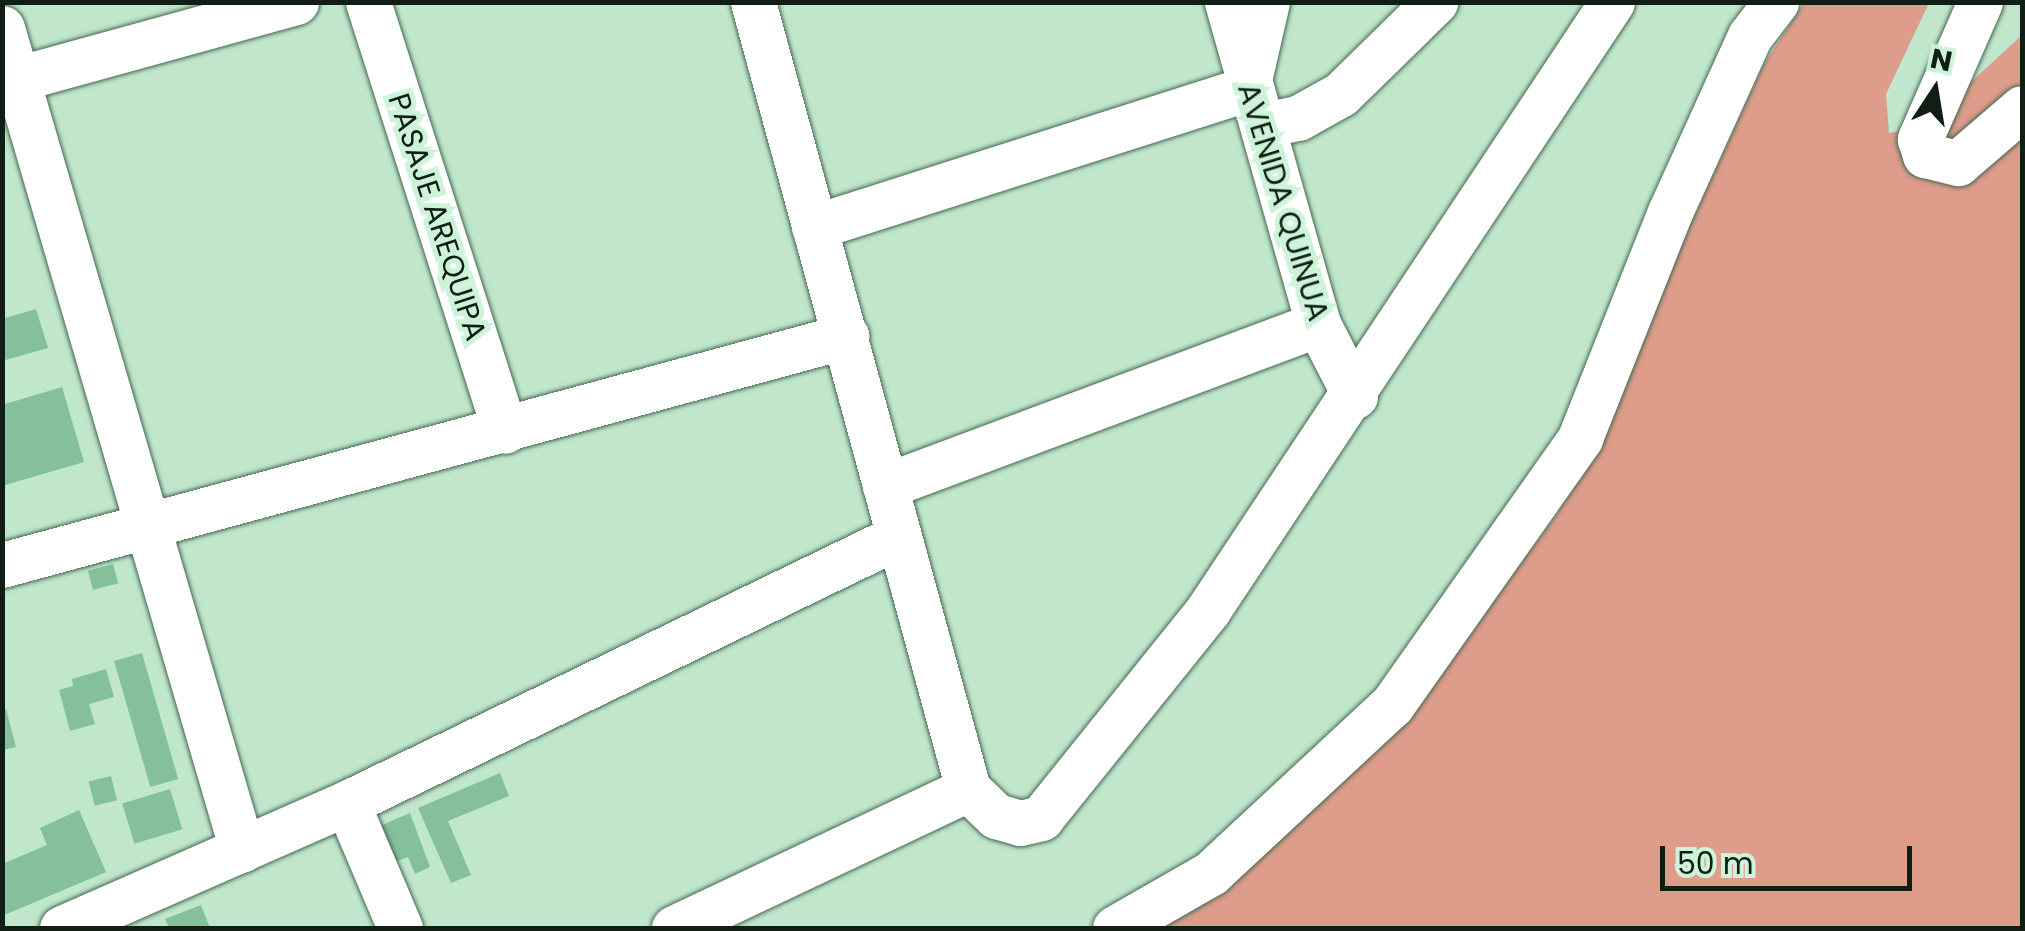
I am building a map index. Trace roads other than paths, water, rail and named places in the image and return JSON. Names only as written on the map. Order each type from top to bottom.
[{"type":"street","points":[[10,81],[296,2]]},
{"type":"street","name":"PASAJE AREQUIPA","points":[[368,2],[505,431]]},
{"type":"street","points":[[753,2],[968,789],[996,816],[1020,822],[1041,818],[1208,610],[1355,396],[1612,2]]},
{"type":"street","name":"AVENIDA QUINUA","points":[[1228,2],[1318,324],[1355,396]]},
{"type":"street","points":[[1255,107],[1267,2]]},
{"type":"street","points":[[814,227],[1255,107],[1298,118],[1341,94],[1435,2]]},
{"type":"street","points":[[1115,928],[1211,873],[1392,705],[1580,438],[1686,176],[1750,36],[1776,2]]},
{"type":"street","points":[[1980,2],[1920,139],[1925,155],[1958,163],[2022,108]]},
{"type":"street","points":[[2,28],[10,81],[242,850]]},
{"type":"street","points":[[885,486],[1318,324]]},
{"type":"street","points":[[2,566],[846,336]]},
{"type":"street","points":[[62,928],[347,803],[897,537]]},
{"type":"street","points":[[674,928],[968,789]]},
{"type":"street","points":[[347,803],[400,928]]}]
